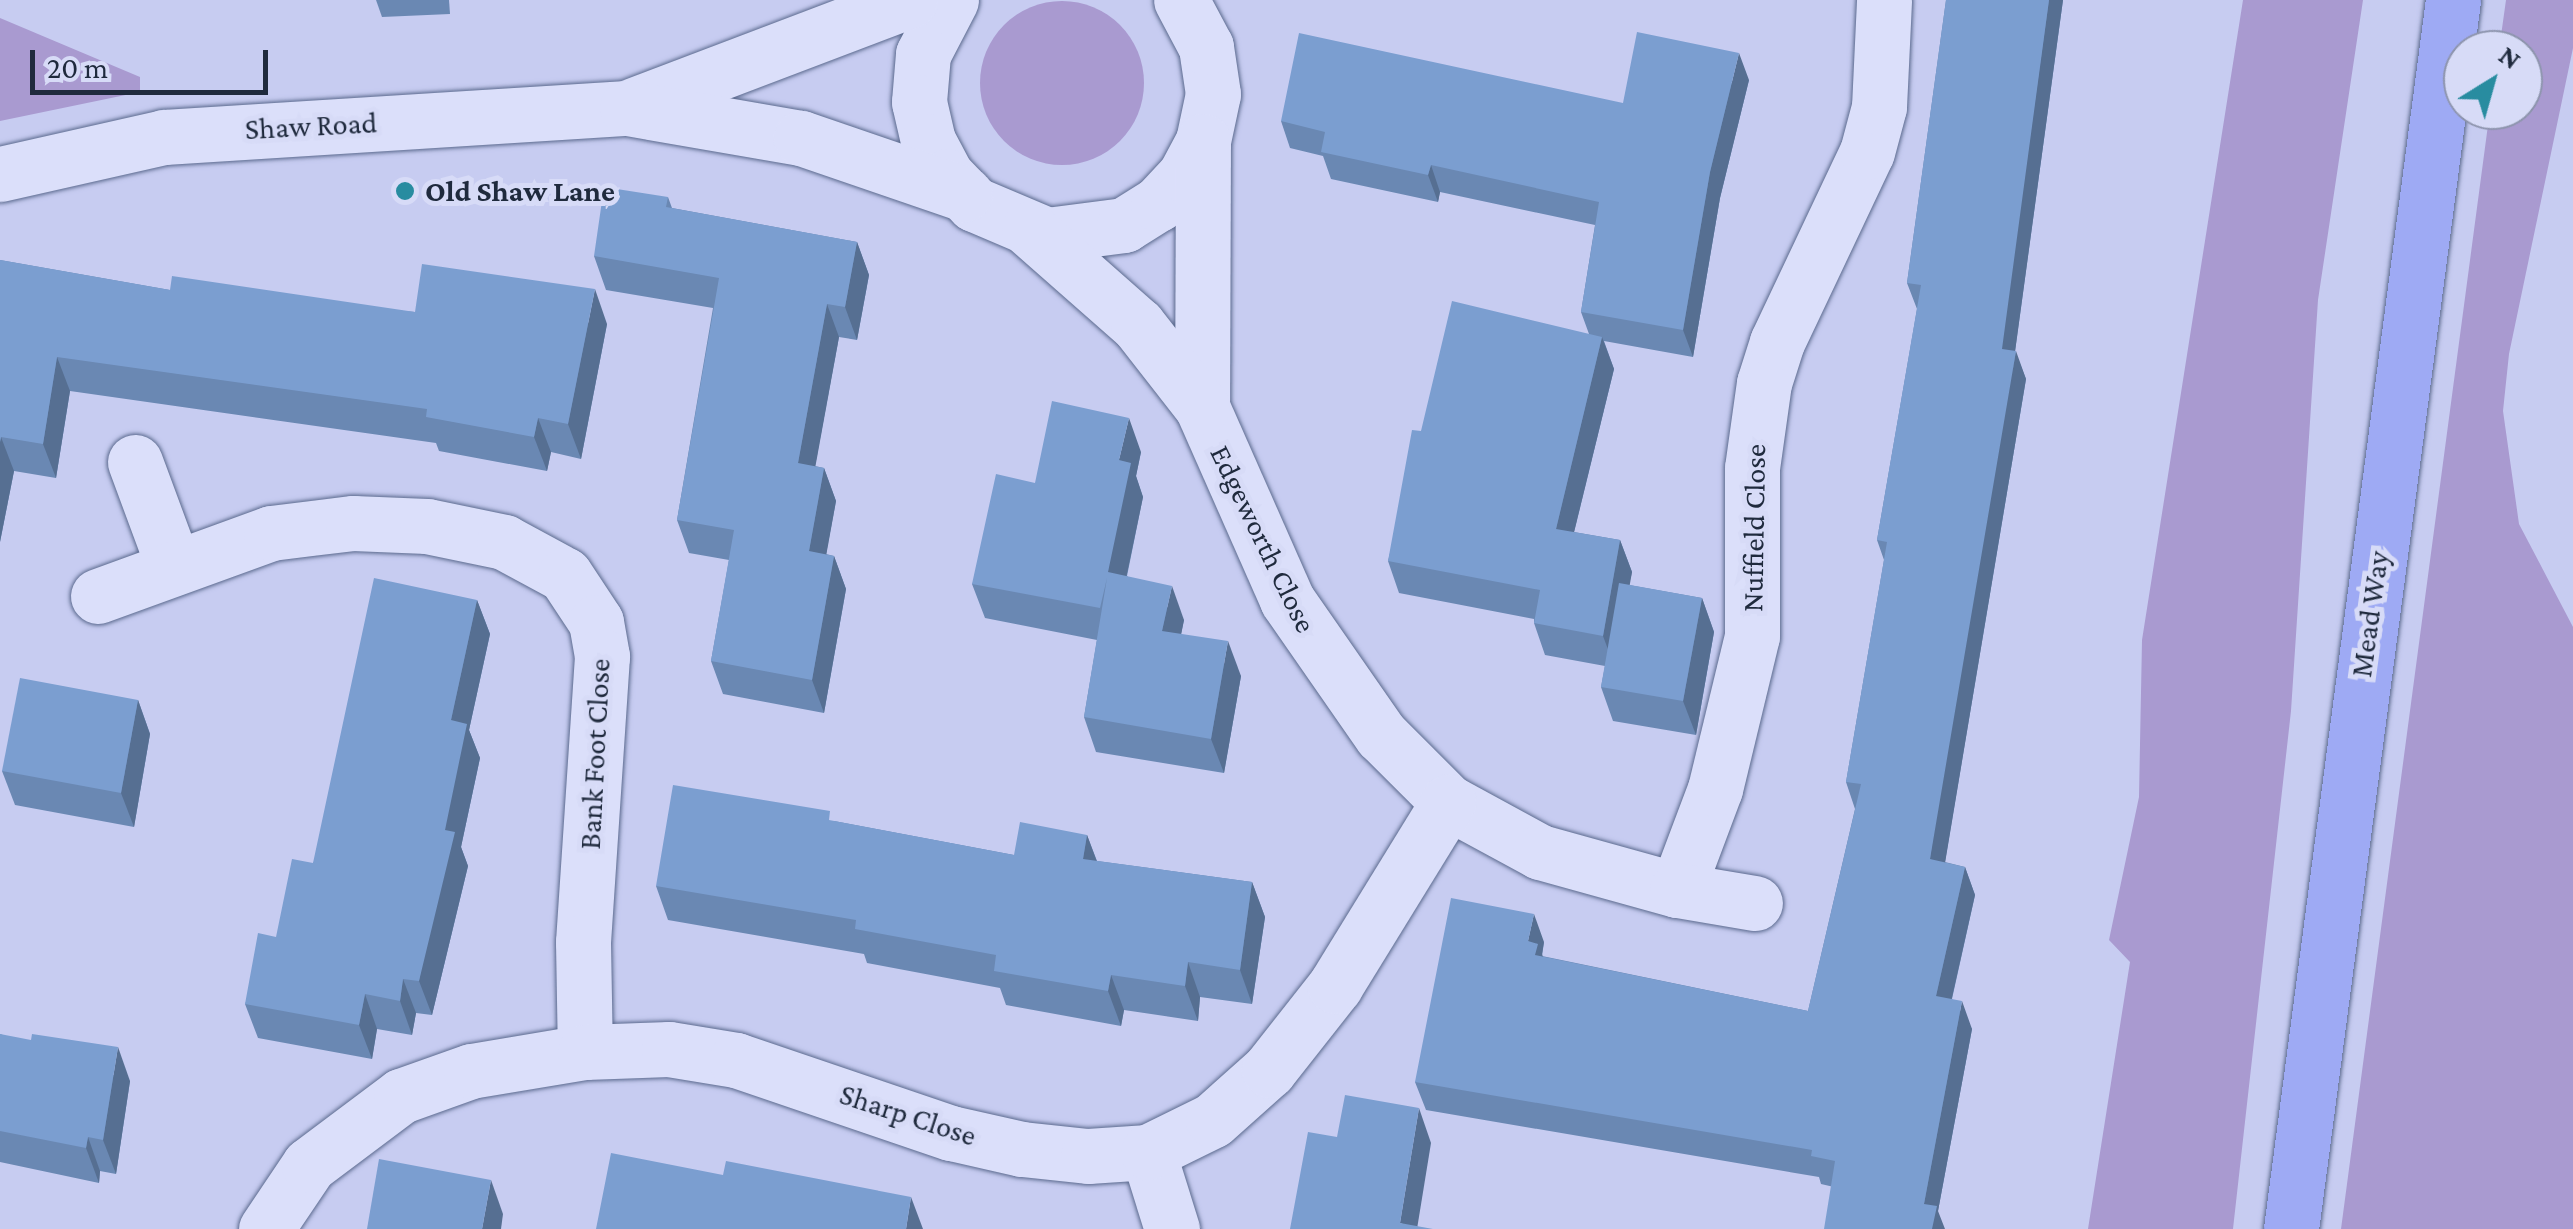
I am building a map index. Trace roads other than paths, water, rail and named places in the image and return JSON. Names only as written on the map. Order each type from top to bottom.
[{"type":"main road","name":"Mead Way","points":[[2291,1229],[2454,0]]},
{"type":"street","name":"Shaw Road","points":[[627,108],[910,0]]},
{"type":"street","points":[[950,0],[924,54],[919,102],[928,140],[965,194],[1008,224],[1029,230],[1086,234],[1124,225],[1158,204],[1203,142],[1213,94],[1214,23],[1181,0]]},
{"type":"street","name":"Nuffield Close","points":[[1678,890],[1715,789],[1752,636],[1752,468],[1764,383],[1777,342],[1866,152],[1879,107],[1884,0]]},
{"type":"street","name":"Shaw Road","points":[[0,174],[164,136],[627,108],[801,138],[965,194]]},
{"type":"street","name":"Edgeworth Close","points":[[1202,408],[1203,142]]},
{"type":"street","name":"Edgeworth Close","points":[[1029,230],[1138,325],[1202,408],[1287,600],[1381,735],[1448,802]]},
{"type":"street","points":[[135,462],[173,565]]},
{"type":"street","name":"Bank Foot Close","points":[[98,596],[173,565],[310,525],[393,523],[532,552],[579,589],[596,622],[602,656],[584,942],[586,1052]]},
{"type":"street","points":[[1448,802],[1540,852],[1678,890],[1754,903]]},
{"type":"street","name":"Sharp Close","points":[[266,1229],[309,1165],[400,1096],[470,1071],[586,1052],[669,1049],[736,1060],[951,1133],[1022,1149],[1088,1156],[1148,1152],[1213,1120],[1270,1070],[1335,986],[1448,802]]},
{"type":"street","points":[[1148,1152],[1172,1229]]},
{"type":"place","name":"Old Shaw Lane","points":[[405,191]]}]
